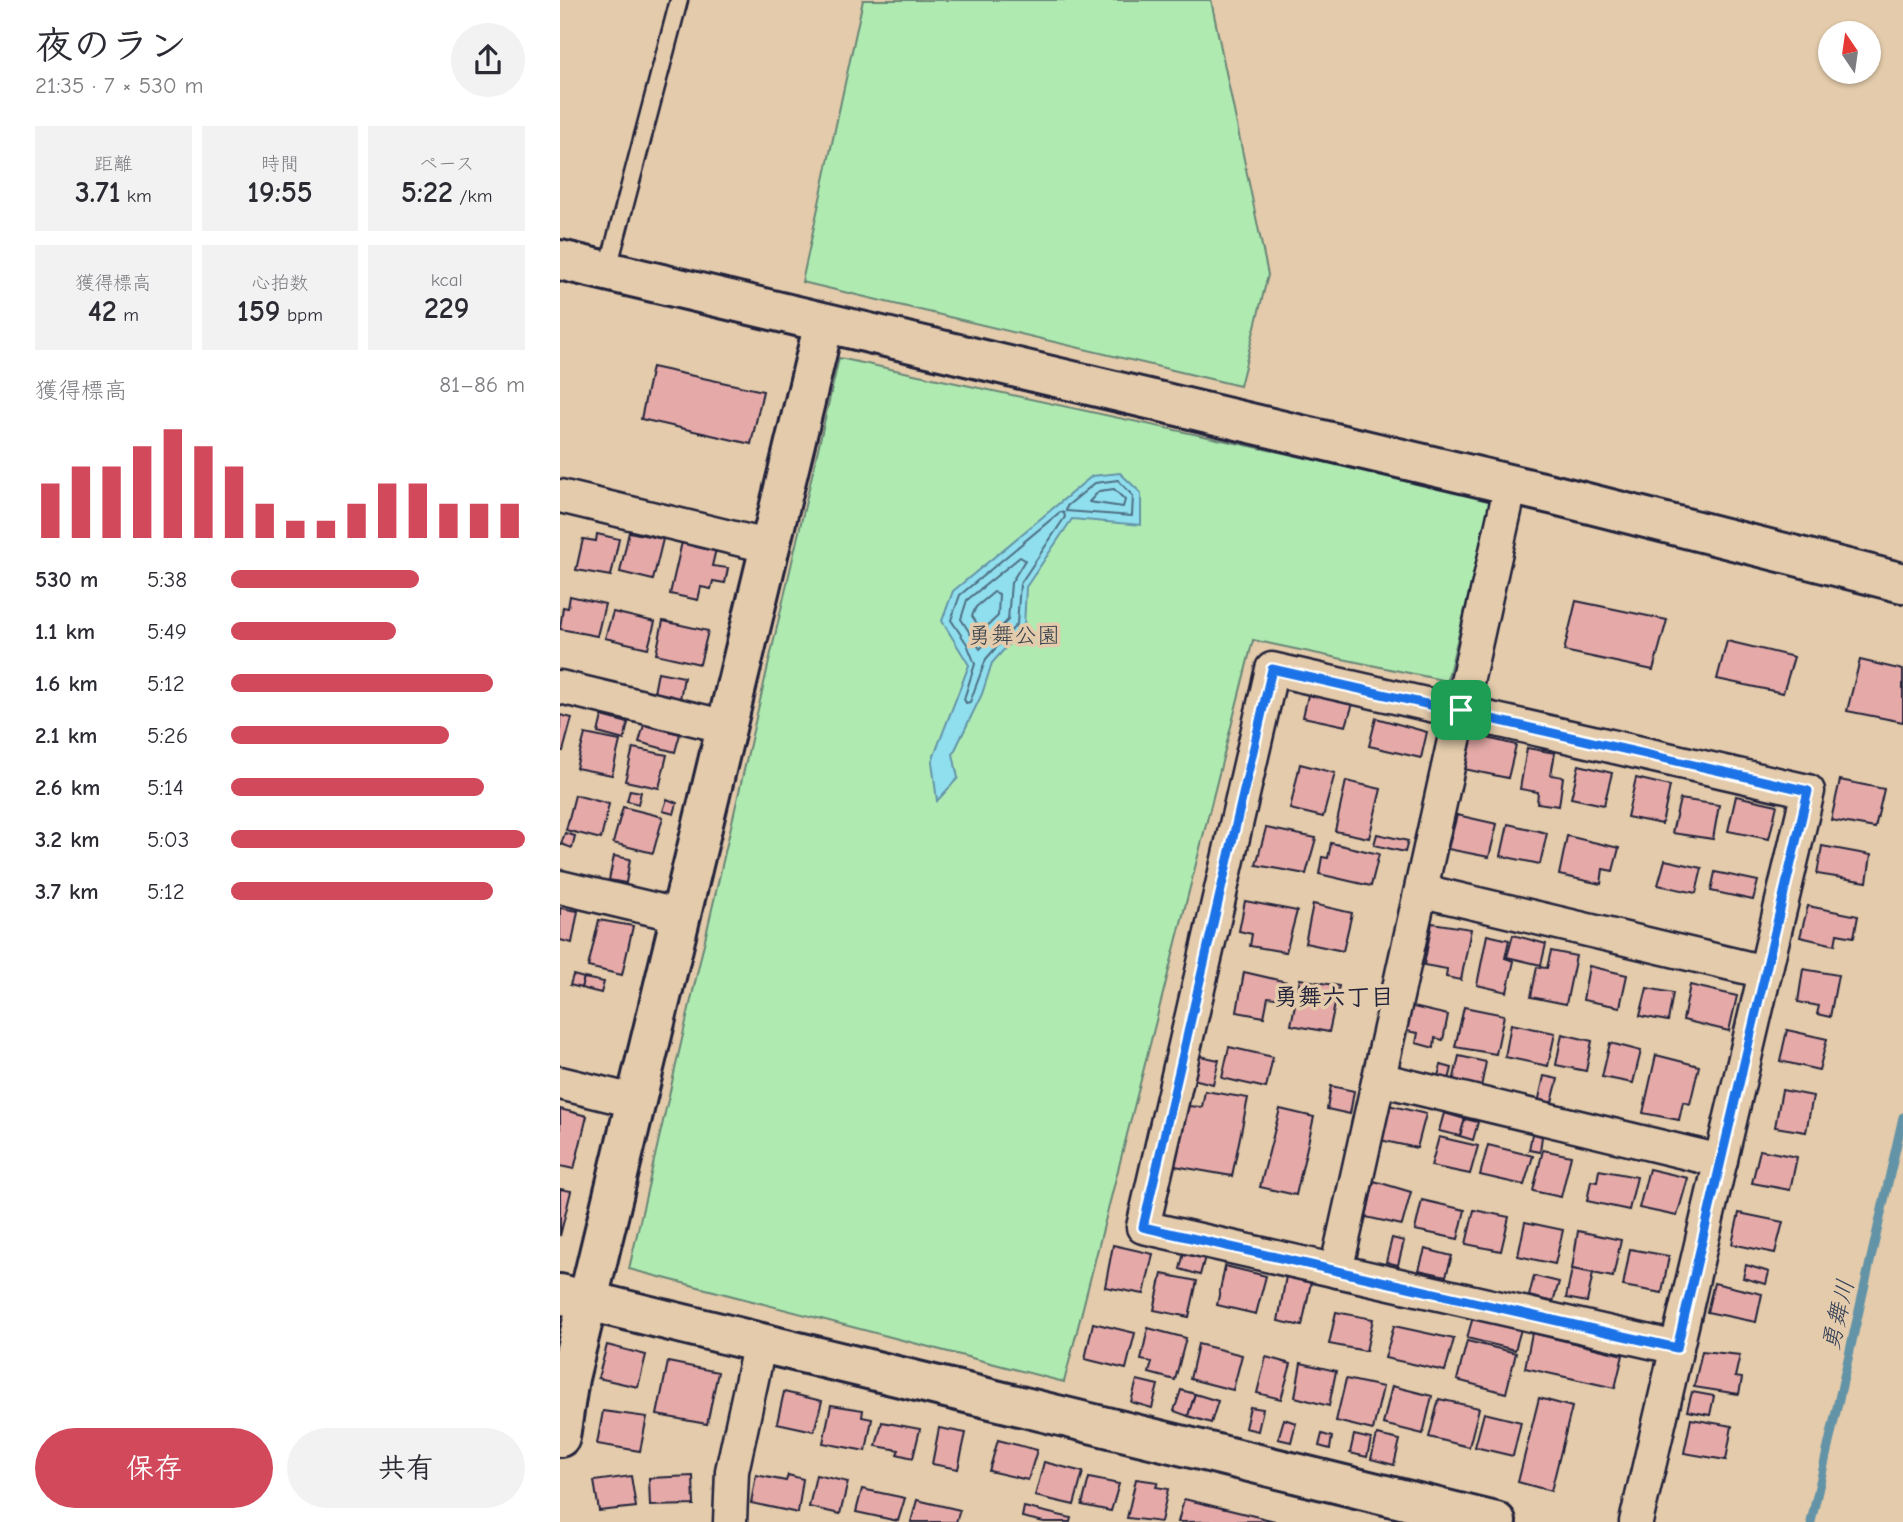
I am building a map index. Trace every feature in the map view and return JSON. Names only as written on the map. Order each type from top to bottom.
[{"type":"street","points":[[560,261],[1511,484],[1903,583]]},
{"type":"street","points":[[560,1437],[569,1378],[575,1297],[638,1102],[824,323]]},
{"type":"street","points":[[1336,1271],[1423,891],[1511,484]]},
{"type":"street","points":[[560,496],[771,547]]},
{"type":"street","points":[[1636,1522],[1677,1348],[1721,1161],[1765,972],[1808,791],[1272,669],[1143,1227],[1677,1348]]},
{"type":"street","points":[[560,688],[727,727]]},
{"type":"street","points":[[560,887],[682,916]]},
{"type":"street","points":[[1423,891],[1765,972]]},
{"type":"street","points":[[1379,1079],[1721,1161]]},
{"type":"street","points":[[560,1083],[638,1102]]},
{"type":"street","points":[[575,1297],[1496,1522]]},
{"type":"street","points":[[730,1522],[732,1471],[760,1342]]},
{"type":"lane","points":[[607,272],[679,0]]},
{"type":"green space","points":[[863,0],[1211,0],[1268,275],[1240,386],[802,282]]},
{"type":"green space","name":"勇舞公園","points":[[839,358],[1493,498],[1447,681],[1253,640],[1064,1382],[629,1269]]},
{"type":"water","points":[[1120,473],[1141,493],[1141,525],[1072,519],[1026,587],[1024,627],[992,663],[982,694],[953,754],[958,778],[937,801],[932,761],[969,665],[942,621],[953,591],[1092,476]]},
{"type":"building","points":[[652,367],[763,391],[751,444],[641,419]]},
{"type":"building","points":[[629,532],[663,539],[653,580],[620,572]]},
{"type":"building","points":[[597,534],[619,539],[611,576],[576,570],[583,539],[596,541]]},
{"type":"building","points":[[682,542],[716,549],[712,566],[728,568],[725,583],[713,581],[711,589],[701,587],[698,600],[670,594]]},
{"type":"building","points":[[570,596],[605,604],[597,636],[560,629],[563,607],[568,608]]},
{"type":"building","points":[[1576,601],[1667,620],[1653,670],[1564,651]]},
{"type":"building","points":[[613,612],[655,622],[648,648],[605,638]]},
{"type":"building","points":[[663,621],[708,631],[700,664],[656,654]]},
{"type":"building","points":[[1727,641],[1794,657],[1783,693],[1717,679]]},
{"type":"building","points":[[1860,660],[1903,670],[1903,722],[1847,711]]},
{"type":"building","points":[[658,672],[684,677],[680,699],[654,693]]},
{"type":"building","points":[[1309,691],[1354,700],[1346,726],[1303,717]]},
{"type":"building","points":[[560,715],[572,718],[563,751],[560,751]]},
{"type":"building","points":[[602,716],[628,723],[624,740],[598,733]]},
{"type":"building","points":[[1376,718],[1427,732],[1421,758],[1369,746]]},
{"type":"building","points":[[644,725],[680,734],[675,752],[639,742]]},
{"type":"building","points":[[585,734],[620,741],[612,775],[576,768]]},
{"type":"building","points":[[1471,734],[1516,745],[1508,778],[1464,769]]},
{"type":"building","points":[[633,748],[667,755],[659,788],[625,781]]},
{"type":"building","points":[[1527,748],[1555,753],[1551,775],[1563,777],[1559,806],[1537,803],[1538,792],[1520,789]]},
{"type":"building","points":[[1300,764],[1335,773],[1323,817],[1290,809]]},
{"type":"building","points":[[1579,765],[1612,773],[1604,805],[1571,798]]},
{"type":"building","points":[[1636,778],[1670,786],[1662,824],[1627,817]]},
{"type":"building","points":[[1840,780],[1884,789],[1875,828],[1831,820]]},
{"type":"building","points":[[1346,781],[1381,789],[1369,838],[1335,831]]},
{"type":"building","points":[[630,790],[641,792],[638,804],[627,801]]},
{"type":"building","points":[[575,795],[609,804],[601,839],[566,830]]},
{"type":"building","points":[[1736,796],[1777,805],[1769,839],[1728,831]]},
{"type":"building","points":[[667,799],[677,803],[674,814],[663,811]]},
{"type":"building","points":[[1680,799],[1719,805],[1713,839],[1672,833]]},
{"type":"building","points":[[623,807],[663,817],[653,853],[613,843]]},
{"type":"building","points":[[1457,815],[1497,824],[1489,857],[1448,849]]},
{"type":"building","points":[[1508,824],[1547,833],[1540,864],[1501,856]]},
{"type":"building","points":[[1266,828],[1316,838],[1306,874],[1256,865]]},
{"type":"building","points":[[565,833],[575,836],[572,848],[561,844]]},
{"type":"building","points":[[1377,834],[1408,841],[1405,852],[1374,845]]},
{"type":"building","points":[[1567,836],[1619,848],[1613,871],[1603,869],[1601,884],[1559,875]]},
{"type":"building","points":[[1331,843],[1379,854],[1371,886],[1319,874],[1322,857],[1328,858]]},
{"type":"building","points":[[1822,846],[1871,855],[1867,882],[1817,874]]},
{"type":"building","points":[[614,856],[630,859],[626,883],[609,880]]},
{"type":"building","points":[[1665,860],[1702,868],[1696,893],[1658,885]]},
{"type":"building","points":[[1715,872],[1758,881],[1753,900],[1711,891]]},
{"type":"building","points":[[1245,901],[1297,911],[1286,952],[1250,946],[1252,934],[1239,931]]},
{"type":"building","points":[[1313,904],[1352,913],[1343,951],[1305,943]]},
{"type":"building","points":[[1808,906],[1858,916],[1854,937],[1837,934],[1835,945],[1800,937]]},
{"type":"building","points":[[560,908],[578,911],[572,943],[560,940]]},
{"type":"building","points":[[599,920],[633,926],[622,975],[588,967]]},
{"type":"building","points":[[1432,923],[1471,929],[1461,980],[1446,977],[1447,969],[1424,965]]},
{"type":"building","points":[[1487,935],[1509,940],[1505,958],[1514,961],[1507,992],[1477,985]]},
{"type":"building","points":[[1513,935],[1546,944],[1541,965],[1507,957]]},
{"type":"building","points":[[1551,951],[1576,956],[1566,1004],[1531,997],[1537,967],[1547,968]]},
{"type":"building","points":[[1589,966],[1627,975],[1620,1007],[1583,1000]]},
{"type":"building","points":[[1803,969],[1838,975],[1830,1017],[1817,1014],[1819,1006],[1798,1002]]},
{"type":"building","points":[[1244,972],[1287,982],[1283,999],[1268,997],[1264,1017],[1237,1012]]},
{"type":"building","points":[[573,975],[584,978],[581,988],[570,985]]},
{"type":"building","points":[[584,978],[604,982],[601,993],[581,988]]},
{"type":"building","points":[[1300,979],[1339,986],[1329,1032],[1291,1025]]},
{"type":"building","points":[[1690,985],[1737,996],[1729,1031],[1683,1020]]},
{"type":"building","points":[[1647,988],[1673,993],[1668,1021],[1640,1016]]},
{"type":"building","points":[[1409,1006],[1448,1015],[1443,1040],[1435,1038],[1434,1048],[1416,1043],[1418,1033],[1401,1030]]},
{"type":"building","points":[[1464,1007],[1504,1015],[1496,1054],[1455,1047]]},
{"type":"building","points":[[1511,1024],[1555,1033],[1548,1066],[1505,1057]]},
{"type":"building","points":[[1787,1030],[1827,1039],[1819,1070],[1780,1061]]},
{"type":"building","points":[[1562,1034],[1592,1041],[1586,1071],[1556,1065]]},
{"type":"building","points":[[1610,1043],[1641,1051],[1633,1083],[1602,1077]]},
{"type":"building","points":[[1229,1047],[1273,1057],[1266,1088],[1222,1078]]},
{"type":"building","points":[[1195,1055],[1219,1060],[1213,1084],[1189,1078]]},
{"type":"building","points":[[1656,1055],[1699,1066],[1690,1104],[1683,1102],[1679,1120],[1643,1113]]},
{"type":"building","points":[[1459,1056],[1486,1062],[1481,1087],[1453,1082]]},
{"type":"building","points":[[1441,1065],[1452,1068],[1449,1080],[1438,1076]]},
{"type":"building","points":[[1544,1076],[1558,1079],[1551,1106],[1538,1103]]},
{"type":"building","points":[[1331,1086],[1354,1091],[1350,1114],[1327,1109]]},
{"type":"building","points":[[1782,1090],[1813,1096],[1806,1132],[1775,1127]]},
{"type":"building","points":[[1205,1091],[1248,1098],[1232,1176],[1175,1166],[1186,1106],[1202,1107]]},
{"type":"building","points":[[1388,1105],[1426,1114],[1417,1148],[1380,1140]]},
{"type":"building","points":[[560,1109],[587,1116],[574,1169],[560,1166]]},
{"type":"building","points":[[1280,1109],[1314,1117],[1296,1195],[1260,1187]]},
{"type":"building","points":[[1444,1113],[1465,1119],[1460,1136],[1439,1131]]},
{"type":"building","points":[[1465,1119],[1478,1122],[1473,1140],[1460,1136]]},
{"type":"building","points":[[1532,1134],[1542,1136],[1540,1152],[1529,1150]]},
{"type":"building","points":[[1439,1137],[1478,1146],[1470,1174],[1431,1166]]},
{"type":"building","points":[[1488,1145],[1533,1156],[1524,1185],[1480,1175]]},
{"type":"building","points":[[1543,1150],[1571,1156],[1561,1197],[1533,1191]]},
{"type":"building","points":[[1760,1150],[1797,1157],[1790,1190],[1752,1183]]},
{"type":"building","points":[[1649,1169],[1688,1178],[1677,1216],[1639,1208]]},
{"type":"building","points":[[1599,1170],[1637,1177],[1629,1210],[1587,1201],[1591,1181],[1597,1182]]},
{"type":"building","points":[[1374,1181],[1411,1192],[1402,1225],[1366,1217]]},
{"type":"building","points":[[560,1189],[571,1191],[560,1236]]},
{"type":"building","points":[[1422,1200],[1465,1210],[1458,1239],[1415,1230]]},
{"type":"building","points":[[1474,1210],[1509,1217],[1501,1251],[1466,1244]]},
{"type":"building","points":[[1739,1213],[1783,1222],[1775,1253],[1732,1244]]},
{"type":"building","points":[[1525,1222],[1563,1230],[1555,1264],[1518,1256]]},
{"type":"building","points":[[1578,1231],[1621,1240],[1613,1277],[1572,1269]]},
{"type":"building","points":[[1392,1238],[1404,1241],[1398,1265],[1386,1262]]},
{"type":"building","points":[[1113,1245],[1153,1254],[1144,1294],[1105,1287]]},
{"type":"building","points":[[1185,1248],[1206,1253],[1200,1275],[1180,1269]]},
{"type":"building","points":[[1425,1249],[1452,1256],[1446,1276],[1419,1270]]},
{"type":"building","points":[[1630,1249],[1669,1256],[1662,1293],[1623,1286]]},
{"type":"building","points":[[1746,1265],[1769,1272],[1766,1284],[1743,1278]]},
{"type":"building","points":[[1225,1266],[1266,1276],[1256,1314],[1217,1305]]},
{"type":"building","points":[[1572,1269],[1593,1273],[1587,1302],[1566,1298]]},
{"type":"building","points":[[1162,1274],[1197,1281],[1189,1317],[1154,1310]]},
{"type":"building","points":[[1286,1276],[1311,1282],[1302,1326],[1278,1321]]},
{"type":"building","points":[[1534,1276],[1559,1282],[1553,1302],[1529,1296]]},
{"type":"building","points":[[1714,1283],[1762,1294],[1756,1322],[1707,1312]]},
{"type":"building","points":[[1336,1312],[1373,1319],[1366,1351],[1329,1344]]},
{"type":"building","points":[[1473,1317],[1521,1329],[1515,1350],[1467,1338]]},
{"type":"building","points":[[1093,1323],[1135,1333],[1126,1369],[1085,1359]]},
{"type":"building","points":[[1394,1326],[1454,1339],[1445,1371],[1385,1358]]},
{"type":"building","points":[[1148,1328],[1186,1338],[1175,1380],[1149,1373],[1152,1362],[1141,1360]]},
{"type":"building","points":[[1532,1333],[1623,1355],[1615,1388],[1525,1368]]},
{"type":"building","points":[[1467,1341],[1516,1353],[1506,1393],[1457,1380]]},
{"type":"building","points":[[1198,1344],[1242,1355],[1233,1390],[1190,1379]]},
{"type":"building","points":[[607,1345],[646,1355],[638,1387],[598,1378]]},
{"type":"building","points":[[1702,1351],[1740,1355],[1735,1377],[1742,1378],[1739,1394],[1694,1387]]},
{"type":"building","points":[[1266,1357],[1291,1364],[1281,1399],[1257,1393]]},
{"type":"building","points":[[668,1362],[718,1372],[707,1424],[657,1415]]},
{"type":"building","points":[[1301,1363],[1336,1371],[1329,1406],[1295,1397]]},
{"type":"building","points":[[1346,1379],[1383,1387],[1373,1430],[1336,1421]]},
{"type":"building","points":[[1137,1380],[1158,1385],[1152,1408],[1131,1402]]},
{"type":"building","points":[[1392,1386],[1432,1396],[1423,1434],[1383,1424]]},
{"type":"building","points":[[1181,1390],[1195,1394],[1188,1416],[1174,1411]]},
{"type":"building","points":[[784,1392],[822,1401],[814,1431],[777,1423]]},
{"type":"building","points":[[1692,1392],[1714,1396],[1710,1415],[1687,1411]]},
{"type":"building","points":[[1195,1394],[1218,1401],[1211,1423],[1188,1416]]},
{"type":"building","points":[[1539,1398],[1572,1407],[1551,1491],[1518,1482]]},
{"type":"building","points":[[1439,1399],[1479,1408],[1469,1447],[1429,1437]]},
{"type":"building","points":[[831,1405],[863,1410],[862,1417],[872,1419],[866,1451],[823,1443]]},
{"type":"building","points":[[1250,1407],[1263,1409],[1258,1431],[1245,1428]]},
{"type":"building","points":[[603,1411],[647,1417],[640,1451],[597,1444]]},
{"type":"building","points":[[1484,1413],[1521,1422],[1513,1456],[1475,1447]]},
{"type":"building","points":[[1284,1419],[1296,1423],[1291,1442],[1278,1439]]},
{"type":"building","points":[[1691,1419],[1732,1426],[1726,1460],[1684,1453]]},
{"type":"building","points":[[882,1422],[920,1429],[913,1458],[897,1454],[899,1450],[876,1446]]},
{"type":"building","points":[[939,1428],[966,1433],[958,1469],[932,1464]]},
{"type":"building","points":[[1322,1434],[1332,1437],[1330,1449],[1319,1446]]},
{"type":"building","points":[[1354,1435],[1371,1439],[1367,1457],[1350,1453]]},
{"type":"building","points":[[1377,1435],[1400,1440],[1394,1465],[1371,1459]]},
{"type":"building","points":[[998,1440],[1037,1450],[1028,1480],[989,1471]]},
{"type":"building","points":[[1044,1462],[1083,1472],[1074,1505],[1035,1496]]},
{"type":"building","points":[[756,1475],[786,1481],[788,1475],[803,1479],[798,1513],[751,1503]]},
{"type":"building","points":[[816,1475],[848,1482],[840,1514],[809,1507]]},
{"type":"building","points":[[631,1476],[636,1507],[599,1511],[594,1481]]},
{"type":"building","points":[[693,1476],[694,1505],[650,1506],[649,1478]]},
{"type":"building","points":[[1089,1478],[1119,1484],[1111,1511],[1082,1505]]},
{"type":"building","points":[[1136,1479],[1158,1482],[1156,1487],[1168,1489],[1161,1522],[1127,1518]]},
{"type":"building","points":[[862,1489],[905,1498],[898,1521],[856,1512]]},
{"type":"building","points":[[1184,1499],[1275,1521],[1178,1522]]},
{"type":"building","points":[[917,1500],[960,1510],[956,1522],[911,1522]]},
{"type":"building","points":[[1024,1507],[1071,1518],[1070,1522],[1044,1522],[1022,1517]]},
{"type":"waterway","name":"勇舞川","points":[[1811,1522],[1903,1117]]},
{"type":"district","name":"勇舞六丁目","points":[[1334,997]]},
{"type":"route","points":[[1272,669],[1461,710],[1808,791],[1677,1348],[1143,1227],[1272,669]]}]
